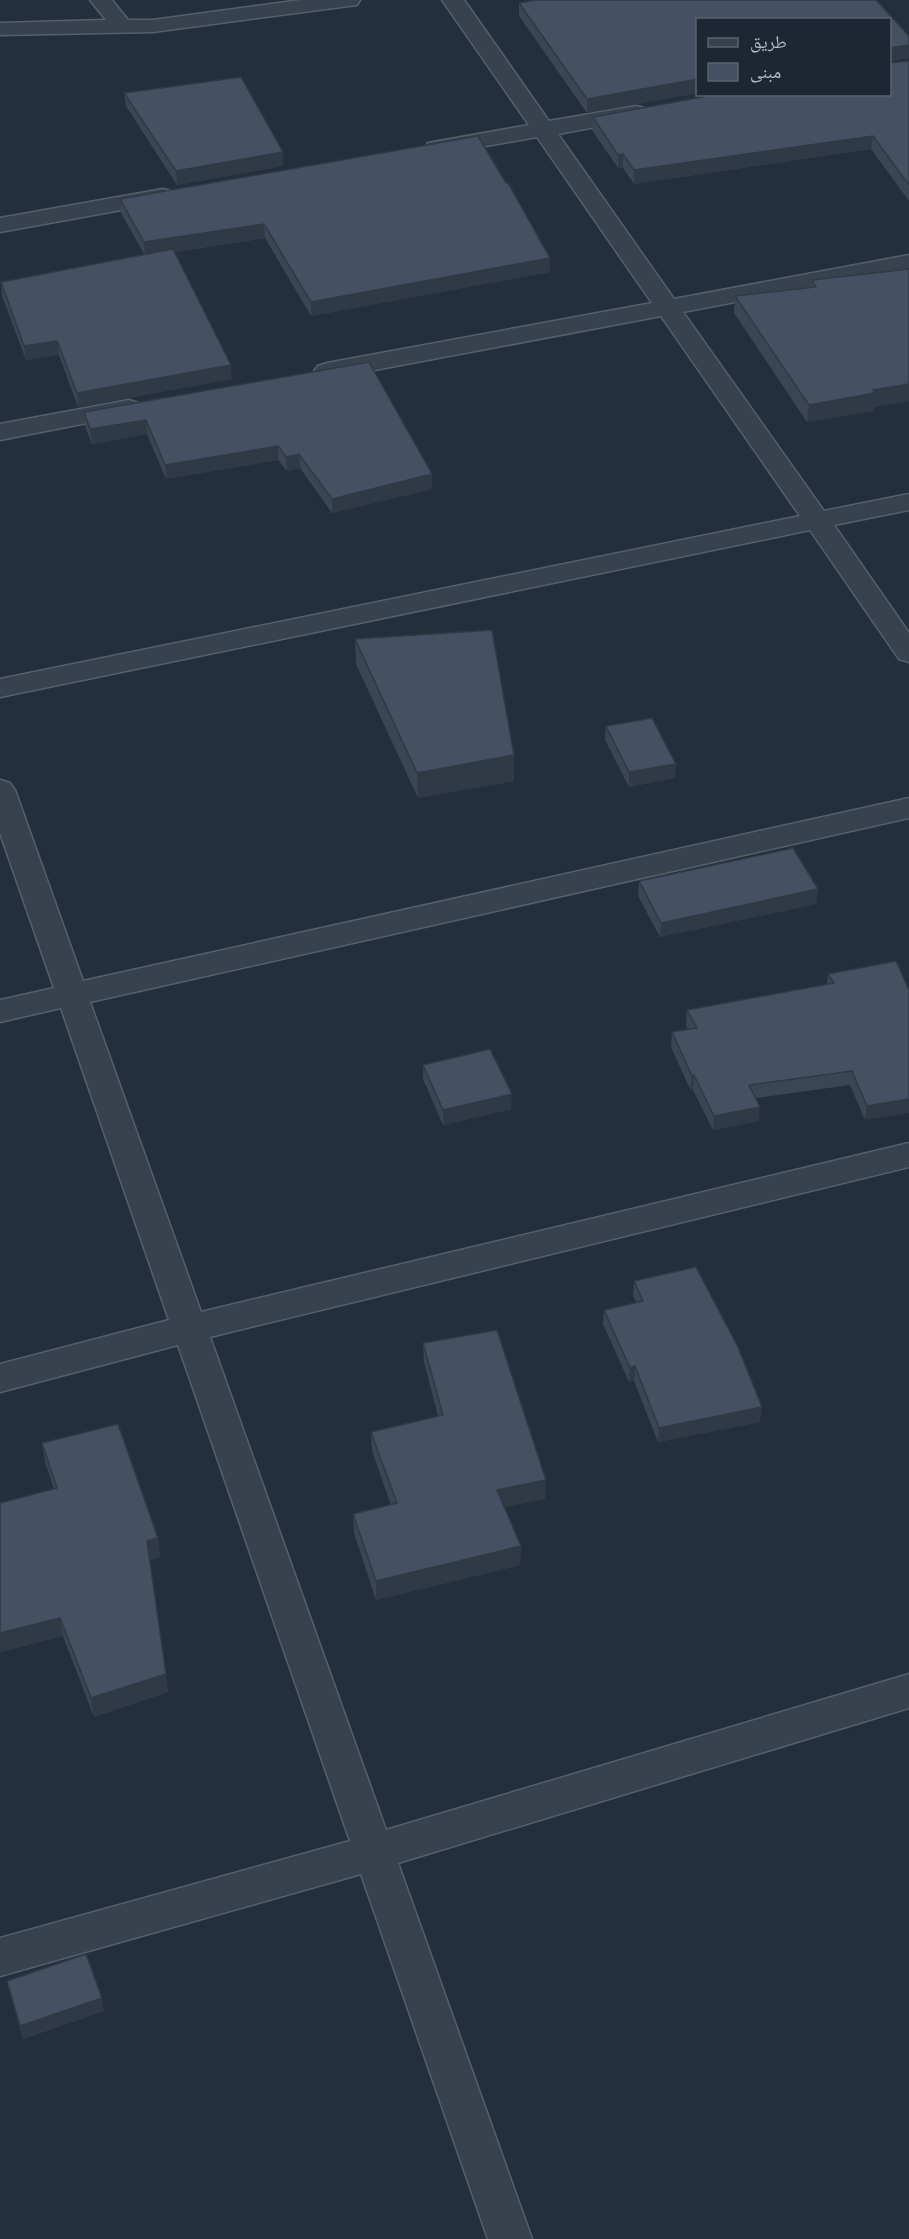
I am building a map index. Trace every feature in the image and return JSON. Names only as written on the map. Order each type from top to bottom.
[{"type":"street","points":[[101,0],[122,27]]},
{"type":"street","points":[[0,29],[153,26],[350,0]]},
{"type":"street","points":[[453,0],[909,652]]},
{"type":"street","points":[[412,152],[654,110]]},
{"type":"street","points":[[0,225],[189,192]]},
{"type":"street","points":[[304,375],[909,262]]},
{"type":"street","points":[[0,432],[152,403]]},
{"type":"street","points":[[0,688],[909,502]]},
{"type":"street","points":[[0,790],[510,2239]]},
{"type":"street","points":[[0,1011],[909,808]]},
{"type":"street","points":[[0,1378],[190,1328],[909,1155]]},
{"type":"street","points":[[0,1957],[374,1852],[909,1691]]},
{"type":"building","points":[[536,0],[876,0],[909,36],[909,45],[891,48],[891,18],[696,18],[696,79],[587,99],[519,3]]},
{"type":"building","points":[[909,61],[909,185],[873,136],[634,170],[623,154],[618,155],[593,117],[707,96],[891,96],[891,63]]},
{"type":"building","points":[[241,77],[283,152],[176,171],[124,93]]},
{"type":"building","points":[[478,136],[508,183],[550,258],[311,302],[264,224],[144,242],[120,199]]},
{"type":"building","points":[[173,249],[231,365],[77,393],[57,341],[24,346],[1,282]]},
{"type":"building","points":[[909,269],[909,384],[873,390],[875,393],[809,405],[735,296],[816,287],[812,280]]},
{"type":"building","points":[[369,362],[432,474],[332,499],[299,454],[286,457],[278,446],[165,465],[146,420],[90,429],[84,412]]},
{"type":"building","points":[[492,630],[514,755],[417,773],[355,639]]},
{"type":"building","points":[[652,718],[676,764],[629,772],[606,726]]},
{"type":"building","points":[[793,848],[818,889],[661,923],[639,881]]},
{"type":"building","points":[[896,961],[909,990],[909,1099],[867,1106],[852,1071],[749,1085],[760,1107],[714,1116],[672,1032],[697,1028],[687,1010],[834,983],[828,974]]},
{"type":"building","points":[[490,1049],[512,1094],[443,1110],[423,1065]]},
{"type":"building","points":[[696,1267],[738,1347],[762,1407],[659,1428],[635,1366],[630,1368],[604,1310],[643,1301],[634,1281]]},
{"type":"building","points":[[497,1330],[546,1480],[497,1490],[521,1546],[376,1581],[353,1514],[397,1503],[371,1432],[443,1415],[423,1343]]},
{"type":"building","points":[[118,1424],[158,1538],[147,1541],[166,1674],[91,1698],[60,1618],[0,1633],[0,1503],[57,1488],[42,1443]]},
{"type":"building","points":[[86,1954],[102,1998],[20,2026],[7,1981]]}]
